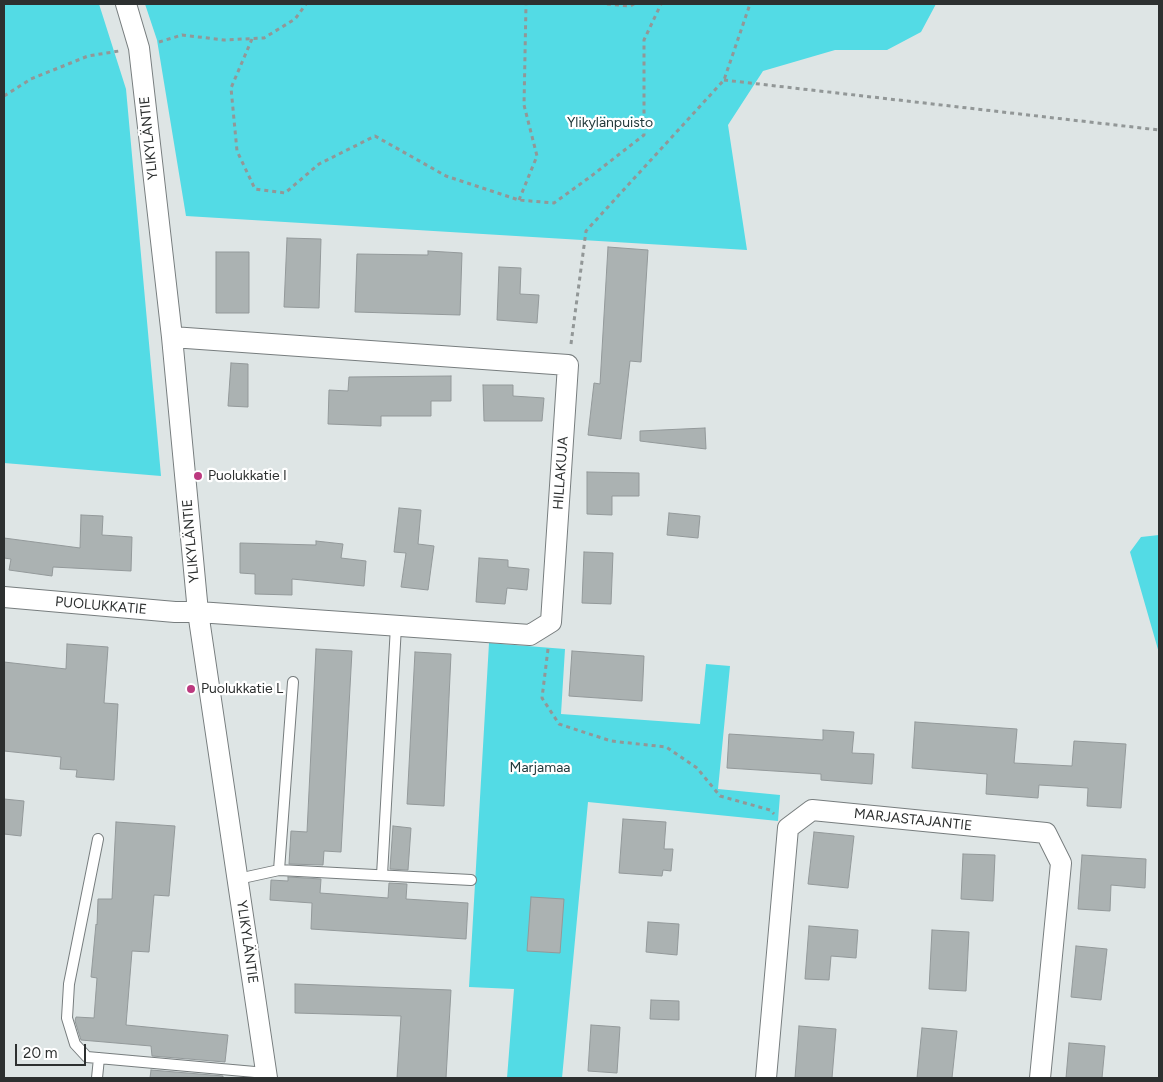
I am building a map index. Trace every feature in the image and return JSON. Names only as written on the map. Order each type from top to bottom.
[{"type":"street","name":"YLIKYLÄNTIE","points":[[126,4],[139,48],[172,337],[198,612],[266,1076]]},
{"type":"street","points":[[172,337],[568,365]]},
{"type":"street","name":"HILLAKUJA","points":[[551,622],[568,365]]},
{"type":"street","name":"PUOLUKKATIE","points":[[4,597],[175,612],[198,612]]},
{"type":"street","points":[[198,612],[530,635],[551,622]]},
{"type":"street","name":"MARJASTAJANTIE","points":[[788,828],[812,810],[1046,833],[1061,863],[1040,1078]]},
{"type":"street","points":[[766,1078],[788,828]]},
{"type":"lane","points":[[382,875],[396,626]]},
{"type":"lane","points":[[280,870],[293,682]]},
{"type":"lane","points":[[98,839],[69,984],[67,1018],[74,1044],[88,1057],[266,1076]]},
{"type":"lane","points":[[238,879],[280,870],[471,880]]},
{"type":"lane","points":[[97,1078],[99,1058]]},
{"type":"path","points":[[4,96],[31,80],[88,56],[139,48],[182,35],[224,40],[264,38],[294,19],[306,4]]},
{"type":"path","points":[[519,200],[537,156],[524,105],[526,4]]},
{"type":"path","points":[[607,4],[630,6],[634,4]]},
{"type":"path","points":[[252,39],[231,88],[237,151],[255,189],[285,193],[319,164],[375,136],[446,176],[519,200],[554,202],[644,135],[644,40],[661,4]]},
{"type":"path","points":[[568,365],[586,231],[724,80],[750,4]]},
{"type":"path","points":[[724,80],[1159,130]]},
{"type":"path","points":[[551,622],[542,698],[559,724],[611,741],[666,747],[697,768],[720,796],[770,810],[788,828]]},
{"type":"green space","points":[[4,4],[99,4],[126,89],[161,476],[4,463]]},
{"type":"green space","name":"Ylikylänpuisto","points":[[145,4],[936,4],[921,32],[887,50],[835,50],[763,71],[728,125],[747,250],[186,216],[157,40]]},
{"type":"green space","points":[[1159,535],[1159,653],[1130,552],[1141,537]]},
{"type":"green space","name":"Marjamaa","points":[[489,643],[565,649],[561,714],[700,724],[706,664],[730,666],[718,789],[780,795],[778,821],[588,802],[562,1078],[507,1078],[514,989],[469,987]]},
{"type":"building","points":[[287,238],[321,239],[319,308],[284,307]]},
{"type":"building","points":[[608,247],[648,250],[641,362],[630,361],[621,439],[588,435],[594,383],[600,384]]},
{"type":"building","points":[[428,251],[462,253],[460,315],[355,312],[357,254],[428,255]]},
{"type":"building","points":[[216,252],[249,252],[249,313],[216,313]]},
{"type":"building","points":[[499,267],[521,268],[520,294],[539,295],[537,323],[497,320]]},
{"type":"building","points":[[231,363],[248,364],[248,407],[228,406]]},
{"type":"building","points":[[451,376],[451,401],[431,401],[431,416],[381,416],[381,426],[328,424],[329,390],[348,391],[349,377]]},
{"type":"building","points":[[483,385],[513,385],[513,396],[544,398],[542,421],[484,421]]},
{"type":"building","points":[[705,428],[706,449],[640,441],[640,431]]},
{"type":"building","points":[[587,472],[639,473],[639,496],[612,496],[612,515],[587,514]]},
{"type":"building","points":[[399,508],[421,510],[418,544],[434,546],[428,590],[401,587],[406,553],[394,552]]},
{"type":"building","points":[[669,513],[700,516],[698,538],[667,535]]},
{"type":"building","points":[[81,515],[103,516],[102,535],[132,537],[131,571],[53,567],[52,576],[9,570],[11,559],[4,558],[4,538],[80,548]]},
{"type":"building","points":[[316,541],[343,544],[341,558],[366,561],[364,586],[292,579],[292,595],[255,594],[255,574],[240,573],[240,543],[316,545]]},
{"type":"building","points":[[584,552],[613,553],[611,604],[582,603]]},
{"type":"building","points":[[479,558],[508,560],[508,567],[529,569],[527,590],[507,588],[505,604],[476,602]]},
{"type":"building","points":[[67,644],[108,647],[104,703],[118,704],[114,780],[76,777],[77,770],[60,769],[61,757],[4,751],[4,662],[66,669]]},
{"type":"building","points":[[316,649],[352,651],[341,852],[324,851],[323,865],[289,864],[291,831],[307,832]]},
{"type":"building","points":[[572,651],[644,656],[642,701],[569,696]]},
{"type":"building","points":[[415,652],[451,654],[444,806],[407,804]]},
{"type":"building","points":[[915,722],[1017,729],[1014,763],[1072,766],[1074,741],[1126,744],[1121,808],[1087,806],[1088,788],[1039,785],[1038,798],[986,794],[987,774],[912,768]]},
{"type":"building","points":[[823,730],[854,732],[852,753],[874,754],[872,784],[821,780],[821,774],[727,768],[729,734],[823,740]]},
{"type":"building","points":[[4,799],[24,801],[21,836],[4,834]]},
{"type":"building","points":[[623,819],[666,822],[664,849],[673,849],[671,871],[663,870],[662,876],[619,873]]},
{"type":"building","points":[[116,822],[175,826],[169,896],[154,895],[149,952],[132,951],[126,1025],[228,1035],[225,1062],[152,1056],[151,1046],[81,1040],[75,1021],[76,1017],[94,1018],[97,978],[91,977],[98,899],[112,899]]},
{"type":"building","points":[[393,826],[411,828],[408,870],[390,869]]},
{"type":"building","points":[[814,832],[854,836],[848,888],[808,884]]},
{"type":"building","points":[[963,854],[995,855],[993,901],[961,899]]},
{"type":"building","points":[[1082,855],[1146,859],[1145,888],[1111,885],[1110,911],[1078,909]]},
{"type":"building","points":[[288,877],[321,879],[320,893],[388,898],[389,883],[407,884],[406,899],[468,903],[466,939],[311,929],[312,903],[270,900],[271,880],[288,881]]},
{"type":"building","points":[[531,897],[564,899],[560,953],[527,951]]},
{"type":"building","points":[[648,922],[679,924],[677,955],[646,952]]},
{"type":"building","points":[[809,926],[858,930],[856,958],[831,956],[829,980],[805,979]]},
{"type":"building","points":[[932,930],[969,932],[966,991],[929,989]]},
{"type":"building","points":[[1076,946],[1107,949],[1101,1000],[1071,997]]},
{"type":"building","points":[[295,984],[451,990],[446,1078],[397,1078],[401,1016],[295,1013]]},
{"type":"building","points":[[651,1000],[679,1001],[679,1020],[650,1019]]},
{"type":"building","points":[[591,1025],[620,1027],[617,1073],[588,1071]]},
{"type":"building","points":[[799,1026],[836,1029],[832,1078],[795,1078]]},
{"type":"building","points":[[922,1028],[957,1031],[952,1078],[917,1078]]},
{"type":"building","points":[[1069,1043],[1105,1046],[1102,1078],[1066,1078]]},
{"type":"building","points":[[151,1070],[223,1076],[223,1078],[150,1078]]},
{"type":"place","name":"Puolukkatie I","points":[[198,476]]},
{"type":"place","name":"Puolukkatie L","points":[[191,689]]}]
